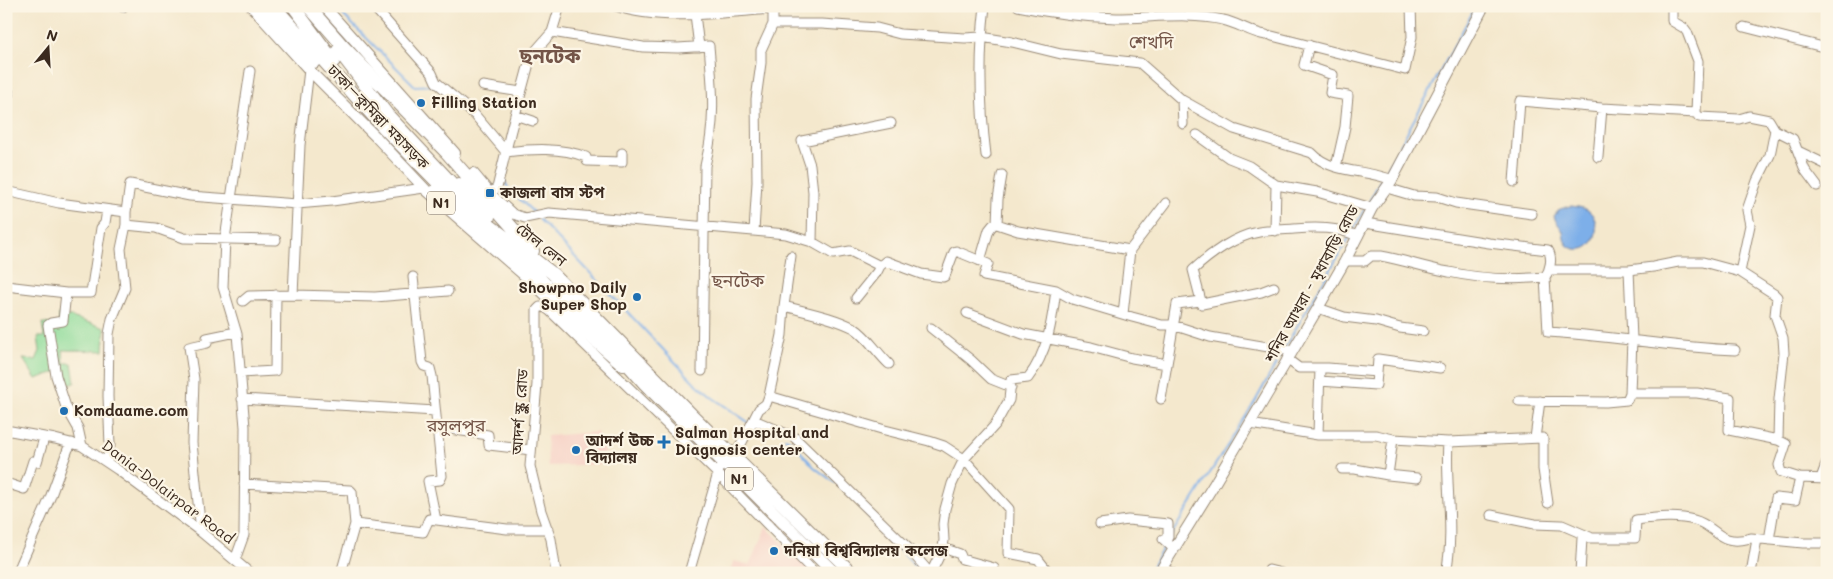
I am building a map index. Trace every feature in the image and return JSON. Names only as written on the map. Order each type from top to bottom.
[{"type":"highway","name":"ঢাকা–কুমিল্লা মহাসড়ক","points":[[259,6],[429,186],[532,271],[622,358],[645,384],[833,572]]},
{"type":"highway","points":[[274,6],[383,127]]},
{"type":"highway","points":[[280,6],[308,43]]},
{"type":"highway","points":[[286,6],[347,87]]},
{"type":"highway","points":[[293,6],[383,127]]},
{"type":"highway","points":[[304,6],[387,114],[500,233]]},
{"type":"highway","name":"N1","points":[[308,6],[338,40],[446,152],[556,277]]},
{"type":"highway","points":[[338,40],[392,113],[515,244]]},
{"type":"highway","points":[[338,40],[530,256]]},
{"type":"highway","name":"টোল লেন","points":[[383,127],[438,183],[556,277],[852,573]]},
{"type":"highway","points":[[556,277],[592,305],[862,573]]},
{"type":"main road","name":"ঢাকা–কুমিল্লা মহাসড়ক","points":[[251,6],[309,70],[424,188],[534,284],[592,340],[645,384]]},
{"type":"main road","name":"ঢাকা–কুমিল্লা মহাসড়ক","points":[[324,6],[490,193],[556,277]]},
{"type":"main road","name":"শনির আখরা - মৃধাবাড়ি রোড","points":[[1160,570],[1172,547],[1250,424],[1345,261],[1372,208],[1389,182],[1484,6]]},
{"type":"street","points":[[373,6],[432,73],[436,82],[475,115],[506,152]]},
{"type":"street","points":[[560,6],[552,32],[531,56],[497,188],[490,193],[513,214],[525,218],[549,213],[786,234],[812,242],[833,254],[850,251],[880,266]]},
{"type":"street","points":[[616,6],[631,12],[658,14],[694,10],[773,9],[773,24],[761,50],[756,100],[757,182],[754,231]]},
{"type":"street","points":[[985,6],[981,38],[982,126],[986,155]]},
{"type":"street","points":[[1018,6],[1059,14],[1083,16],[1116,18],[1190,17],[1224,20],[1258,34],[1269,35],[1404,70],[1412,37],[1411,6]]},
{"type":"street","points":[[1080,6],[1083,16]]},
{"type":"street","points":[[1672,6],[1672,21],[1687,32],[1698,61],[1696,114]]},
{"type":"street","points":[[694,10],[699,47]]},
{"type":"street","points":[[773,24],[822,24],[877,28],[900,34],[981,38],[1012,42],[1061,54],[1140,63],[1182,100],[1234,128],[1312,153],[1319,161],[1336,167],[1374,174],[1414,196],[1437,197],[1456,203],[1532,214]]},
{"type":"street","points":[[1744,27],[1827,48]]},
{"type":"street","points":[[552,32],[643,47],[678,48],[709,46],[714,95],[711,141],[705,166],[702,371]]},
{"type":"street","points":[[1309,45],[1304,66],[1333,75],[1330,93],[1348,96],[1345,127],[1336,167]]},
{"type":"street","points":[[293,295],[300,144],[309,70]]},
{"type":"street","points":[[235,560],[244,536],[244,427],[236,332],[223,287],[225,239],[250,71]]},
{"type":"street","points":[[483,86],[521,92]]},
{"type":"street","points":[[1182,100],[1183,124]]},
{"type":"street","points":[[1514,182],[1520,101],[1696,114],[1699,117],[1708,118],[1739,120],[1749,116],[1769,120],[1775,130],[1793,139],[1805,170],[1817,186]]},
{"type":"street","points":[[1598,158],[1602,108]]},
{"type":"street","points":[[515,115],[533,121]]},
{"type":"street","points":[[812,242],[813,192],[810,165],[802,141],[891,123]]},
{"type":"street","points":[[1740,272],[1750,225],[1747,210],[1757,181],[1770,155],[1775,130]]},
{"type":"street","points":[[1197,135],[1229,158],[1249,166],[1276,184],[1317,192],[1372,208]]},
{"type":"street","points":[[506,152],[532,149],[567,151],[586,157],[587,161],[622,162],[622,153]]},
{"type":"street","points":[[1798,151],[1827,164]]},
{"type":"street","points":[[997,224],[998,199],[1002,175]]},
{"type":"street","points":[[107,462],[110,445],[108,396],[109,334],[112,319],[125,288],[121,248],[126,225],[130,184],[190,196],[297,204],[424,188]]},
{"type":"street","points":[[1275,230],[1276,184]]},
{"type":"street","points":[[6,191],[59,203],[126,212]]},
{"type":"street","points":[[1123,314],[1130,250],[1166,203]]},
{"type":"street","points":[[6,286],[66,293],[92,293],[102,228],[107,210]]},
{"type":"street","points":[[1365,223],[1488,243],[1548,250],[1550,253],[1548,332],[1734,350]]},
{"type":"street","points":[[980,261],[989,230],[993,225],[997,224],[1018,231],[1130,250]]},
{"type":"street","points":[[126,225],[156,228],[184,238],[276,240]]},
{"type":"street","points":[[1201,301],[1192,270],[1204,259],[1242,238],[1258,232],[1318,226],[1343,230],[1358,236]]},
{"type":"street","points":[[856,298],[880,266],[886,261],[921,274],[943,277],[954,252],[988,264],[984,276],[1056,290],[1072,299],[1210,337],[1274,347],[1289,355],[1299,368],[1377,372]]},
{"type":"street","points":[[738,450],[759,409],[766,404],[769,396],[782,336],[791,256]]},
{"type":"street","points":[[1345,261],[1365,262],[1371,256],[1381,256],[1471,276],[1525,279],[1548,274],[1628,270],[1678,262],[1703,262],[1740,272],[1764,286],[1777,297],[1775,315],[1783,338],[1784,353],[1778,400],[1778,440]]},
{"type":"street","points":[[1519,401],[1606,402],[1627,400],[1630,393],[1632,339],[1628,270]]},
{"type":"street","points":[[414,277],[422,362],[424,366],[430,368],[442,476],[440,480],[430,480],[428,483],[436,520]]},
{"type":"street","points":[[1161,399],[1177,304],[1201,301],[1202,304],[1261,292],[1274,287]]},
{"type":"street","points":[[753,423],[794,437],[909,549],[931,573],[943,548],[944,509],[952,484],[964,459],[995,425],[1009,400],[1011,380],[1028,378],[1030,376],[1048,339],[1056,290]]},
{"type":"street","points":[[243,301],[249,296],[375,297],[448,291]]},
{"type":"street","points":[[66,293],[63,321],[48,325],[56,376],[66,407],[78,428],[82,446]]},
{"type":"street","points":[[240,373],[275,371],[276,295]]},
{"type":"street","points":[[784,306],[854,328],[889,364]]},
{"type":"street","name":"আদর্শ স্কুল রোড","points":[[556,573],[548,529],[541,511],[530,466],[537,384],[537,310],[540,307],[550,310],[718,474]]},
{"type":"street","points":[[1318,308],[1344,317],[1376,321],[1400,328],[1423,331]]},
{"type":"street","points":[[967,313],[1024,334],[1167,364]]},
{"type":"street","points":[[930,328],[971,360],[991,379],[1011,387]]},
{"type":"street","points":[[201,532],[192,443],[194,379],[189,347],[207,343],[207,338],[236,332]]},
{"type":"street","points":[[1320,382],[1376,384],[1378,359],[1440,368]]},
{"type":"street","points":[[1318,435],[1320,368]]},
{"type":"street","points":[[1630,393],[1698,393],[1730,398],[1729,430],[1778,440],[1786,444],[1779,466],[1781,472],[1800,478],[1824,479],[1827,462]]},
{"type":"street","points":[[769,396],[944,446],[964,459],[1009,509],[1008,553],[1038,559],[1049,573]]},
{"type":"street","points":[[242,399],[435,411]]},
{"type":"street","points":[[1535,438],[1540,401]]},
{"type":"street","points":[[1250,424],[1318,435],[1376,435],[1393,439],[1448,442],[1543,438],[1543,469],[1548,503]]},
{"type":"street","points":[[437,426],[488,434],[489,445],[531,450]]},
{"type":"street","name":"Dania-Dolairpar Road","points":[[6,432],[12,431],[72,442],[82,446],[107,462],[201,532],[250,573]]},
{"type":"street","points":[[6,483],[24,489],[33,461],[37,462],[44,438]]},
{"type":"street","points":[[1388,475],[1393,439]]},
{"type":"street","points":[[17,573],[72,442]]},
{"type":"street","points":[[1446,573],[1449,540],[1446,466],[1448,442]]},
{"type":"street","points":[[692,572],[722,461]]},
{"type":"street","points":[[1342,469],[1356,469],[1417,478]]},
{"type":"street","points":[[718,474],[815,573]]},
{"type":"street","points":[[1770,540],[1776,498],[1795,500],[1800,478]]},
{"type":"street","points":[[244,484],[350,490],[352,492],[355,524],[341,573]]},
{"type":"street","points":[[1491,515],[1535,524],[1562,525],[1591,538]]},
{"type":"street","points":[[1580,573],[1582,538],[1635,538],[1636,520],[1662,517],[1694,520],[1722,538],[1827,543]]},
{"type":"street","points":[[355,524],[423,532],[428,519],[507,529],[548,529]]},
{"type":"street","points":[[1100,524],[1128,520],[1168,524],[1168,537],[1163,540],[1172,547]]},
{"type":"street","points":[[781,539],[790,530]]},
{"type":"street","points":[[1751,573],[1757,539]]},
{"type":"street","points":[[943,548],[960,554],[962,559],[994,568]]},
{"type":"street","points":[[1160,570],[1172,573]]},
{"type":"street","points":[[1269,570],[1281,573]]},
{"type":"shaded area","points":[[597,432],[610,464],[548,466],[547,436]]},
{"type":"shaded area","name":"দনিয়া বিশ্ববিদ্যালয় কলেজ","points":[[766,527],[814,573],[729,573],[734,561],[750,565]]},
{"type":"green space","points":[[59,313],[105,328],[104,351],[63,350],[64,363],[72,363],[75,383],[65,386],[59,371],[36,379],[23,359],[36,360],[40,351],[38,337],[44,337],[42,323],[59,325]]},
{"type":"water","points":[[1571,206],[1589,211],[1595,221],[1596,235],[1589,246],[1583,249],[1571,248],[1568,245],[1554,216],[1560,209]]},
{"type":"waterway","points":[[334,6],[415,86],[435,85]]},
{"type":"waterway","points":[[1385,173],[1476,6]]},
{"type":"waterway","points":[[503,178],[508,188],[534,213]]},
{"type":"waterway","points":[[1368,204],[1381,179]]},
{"type":"waterway","points":[[1353,230],[1364,210]]},
{"type":"waterway","points":[[539,219],[694,382],[713,398],[748,422]]},
{"type":"waterway","points":[[1285,347],[1350,236]]},
{"type":"waterway","points":[[1171,535],[1256,400],[1282,353]]},
{"type":"waterway","points":[[785,438],[790,440],[814,467],[835,483]]},
{"type":"waterway","points":[[863,510],[921,573]]},
{"type":"waterway","points":[[1148,573],[1165,545]]},
{"type":"place","name":"Filling Station","points":[[421,103]]},
{"type":"place","name":"কাজলা বাস স্টপ","points":[[490,193]]},
{"type":"place","name":"Showpno Daily Super Shop","points":[[637,297]]},
{"type":"place","name":"Komdaame.com","points":[[64,411]]},
{"type":"place","name":"Salman Hospital and Diagnosis center","points":[[664,442]]},
{"type":"place","name":"আদর্শ উচ্চ বিদ্যালয়","points":[[576,450]]},
{"type":"place","name":"দনিয়া বিশ্ববিদ্যালয় কলেজ","points":[[774,551]]},
{"type":"district","name":"শেখদি","points":[[1151,42]]},
{"type":"district","name":"ছনটেক","points":[[550,56]]},
{"type":"district","name":"ছনটেক","points":[[738,281]]},
{"type":"district","name":"রসুলপুর","points":[[456,426]]}]
